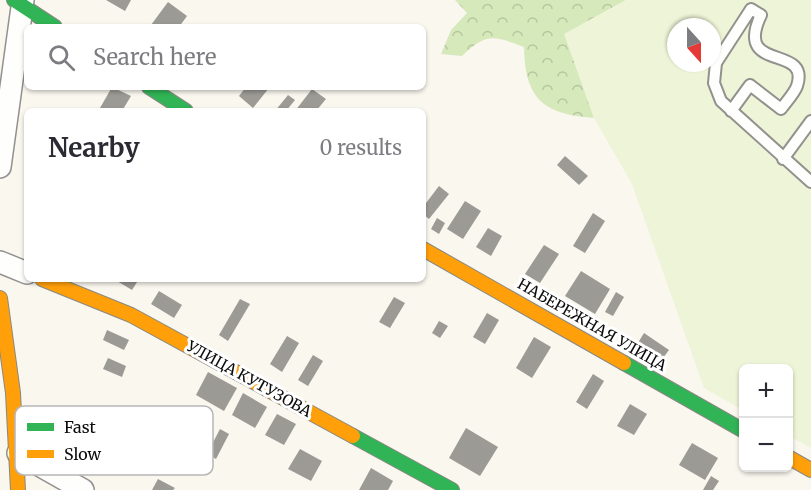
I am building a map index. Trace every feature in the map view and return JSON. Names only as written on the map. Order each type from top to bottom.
[{"type":"street","points":[[0,166],[20,2],[51,24]]},
{"type":"street","points":[[154,90],[181,108]]},
{"type":"street","name":"НАБЕРЕЖНАЯ УЛИЦА","points":[[426,251],[739,428]]},
{"type":"street","points":[[0,262],[24,272]]},
{"type":"street","name":"УЛИЦА КУТУЗОВА","points":[[49,282],[131,315],[452,490]]},
{"type":"street","points":[[0,298],[9,351],[15,419]]},
{"type":"street","points":[[793,459],[811,470]]},
{"type":"street","points":[[57,475],[83,490]]},
{"type":"lane","points":[[731,111],[750,85],[781,109],[796,88],[799,76],[797,68],[788,59],[775,58],[763,52],[755,42],[755,28],[761,15],[754,4],[716,63],[714,83],[721,100],[731,111],[811,182]]},
{"type":"lane","points":[[783,159],[807,134],[811,121]]},
{"type":"green space","points":[[455,0],[626,0],[565,34],[594,118],[562,113],[540,100],[528,79],[524,47],[505,40],[490,38],[477,43],[462,56],[441,54],[451,30],[467,13]]},
{"type":"green space","points":[[626,0],[811,0],[811,448],[793,438],[793,364],[739,364],[739,408],[704,388],[632,184],[594,118],[564,34]]},
{"type":"building","points":[[106,0],[131,0],[125,11]]},
{"type":"building","points":[[168,2],[187,16],[181,24],[152,24]]},
{"type":"building","points":[[110,90],[118,90],[131,96],[124,108],[100,108]]},
{"type":"building","points":[[244,90],[267,90],[253,108],[239,96]]},
{"type":"building","points":[[311,90],[326,99],[318,108],[297,108]]},
{"type":"building","points":[[288,95],[295,100],[288,108],[277,108]]},
{"type":"building","points":[[565,156],[588,176],[579,185],[557,165]]},
{"type":"building","points":[[439,186],[449,194],[429,219],[426,216],[426,203]]},
{"type":"building","points":[[465,201],[481,211],[463,239],[447,229]]},
{"type":"building","points":[[593,213],[605,221],[585,253],[573,246]]},
{"type":"building","points":[[437,218],[445,223],[439,234],[431,229]]},
{"type":"building","points":[[488,228],[502,236],[491,256],[476,247]]},
{"type":"building","points":[[544,245],[559,254],[540,283],[525,274]]},
{"type":"building","points":[[581,271],[610,289],[595,314],[565,296]]},
{"type":"building","points":[[119,282],[137,282],[132,290]]},
{"type":"building","points":[[159,291],[182,305],[174,318],[151,304]]},
{"type":"building","points":[[616,292],[624,297],[613,316],[605,312]]},
{"type":"building","points":[[394,297],[405,303],[390,328],[379,322]]},
{"type":"building","points":[[240,299],[250,304],[228,341],[219,335]]},
{"type":"building","points":[[487,313],[499,320],[485,344],[473,337]]},
{"type":"building","points":[[439,321],[448,326],[440,338],[432,333]]},
{"type":"building","points":[[107,330],[129,340],[124,350],[103,340]]},
{"type":"building","points":[[644,333],[669,350],[660,362],[636,346]]},
{"type":"building","points":[[287,336],[299,343],[282,372],[270,364]]},
{"type":"building","points":[[534,337],[551,347],[532,378],[516,368]]},
{"type":"building","points":[[313,355],[323,361],[308,386],[298,380]]},
{"type":"building","points":[[108,358],[126,366],[122,377],[103,369]]},
{"type":"building","points":[[208,372],[237,388],[224,411],[196,395]]},
{"type":"building","points":[[593,374],[604,381],[587,409],[576,402]]},
{"type":"building","points":[[243,393],[267,407],[255,428],[232,415]]},
{"type":"building","points":[[630,404],[647,414],[634,435],[617,426]]},
{"type":"building","points":[[277,414],[296,424],[284,445],[265,435]]},
{"type":"building","points":[[466,428],[498,447],[480,476],[449,458]]},
{"type":"building","points":[[220,429],[229,434],[216,459],[213,457],[213,442]]},
{"type":"building","points":[[692,443],[718,458],[705,480],[679,465]]},
{"type":"building","points":[[300,449],[322,461],[311,481],[288,469]]},
{"type":"building","points":[[371,468],[393,481],[388,490],[359,490]]},
{"type":"building","points":[[711,476],[719,481],[713,490],[703,490]]},
{"type":"building","points":[[158,479],[175,488],[173,490],[152,490]]},
{"type":"traffic: fast","points":[[14,0],[50,24]]},
{"type":"traffic: fast","points":[[154,90],[181,108]]},
{"type":"traffic: fast","points":[[624,363],[739,428]]},
{"type":"traffic: fast","points":[[353,436],[452,490]]},
{"type":"traffic: slow","points":[[426,251],[624,363]]},
{"type":"traffic: slow","points":[[49,282],[131,315],[353,436]]},
{"type":"traffic: slow","points":[[0,298],[13,393],[15,432]]},
{"type":"traffic: slow","points":[[793,460],[811,470]]},
{"type":"traffic: slow","points":[[17,475],[18,490]]}]
